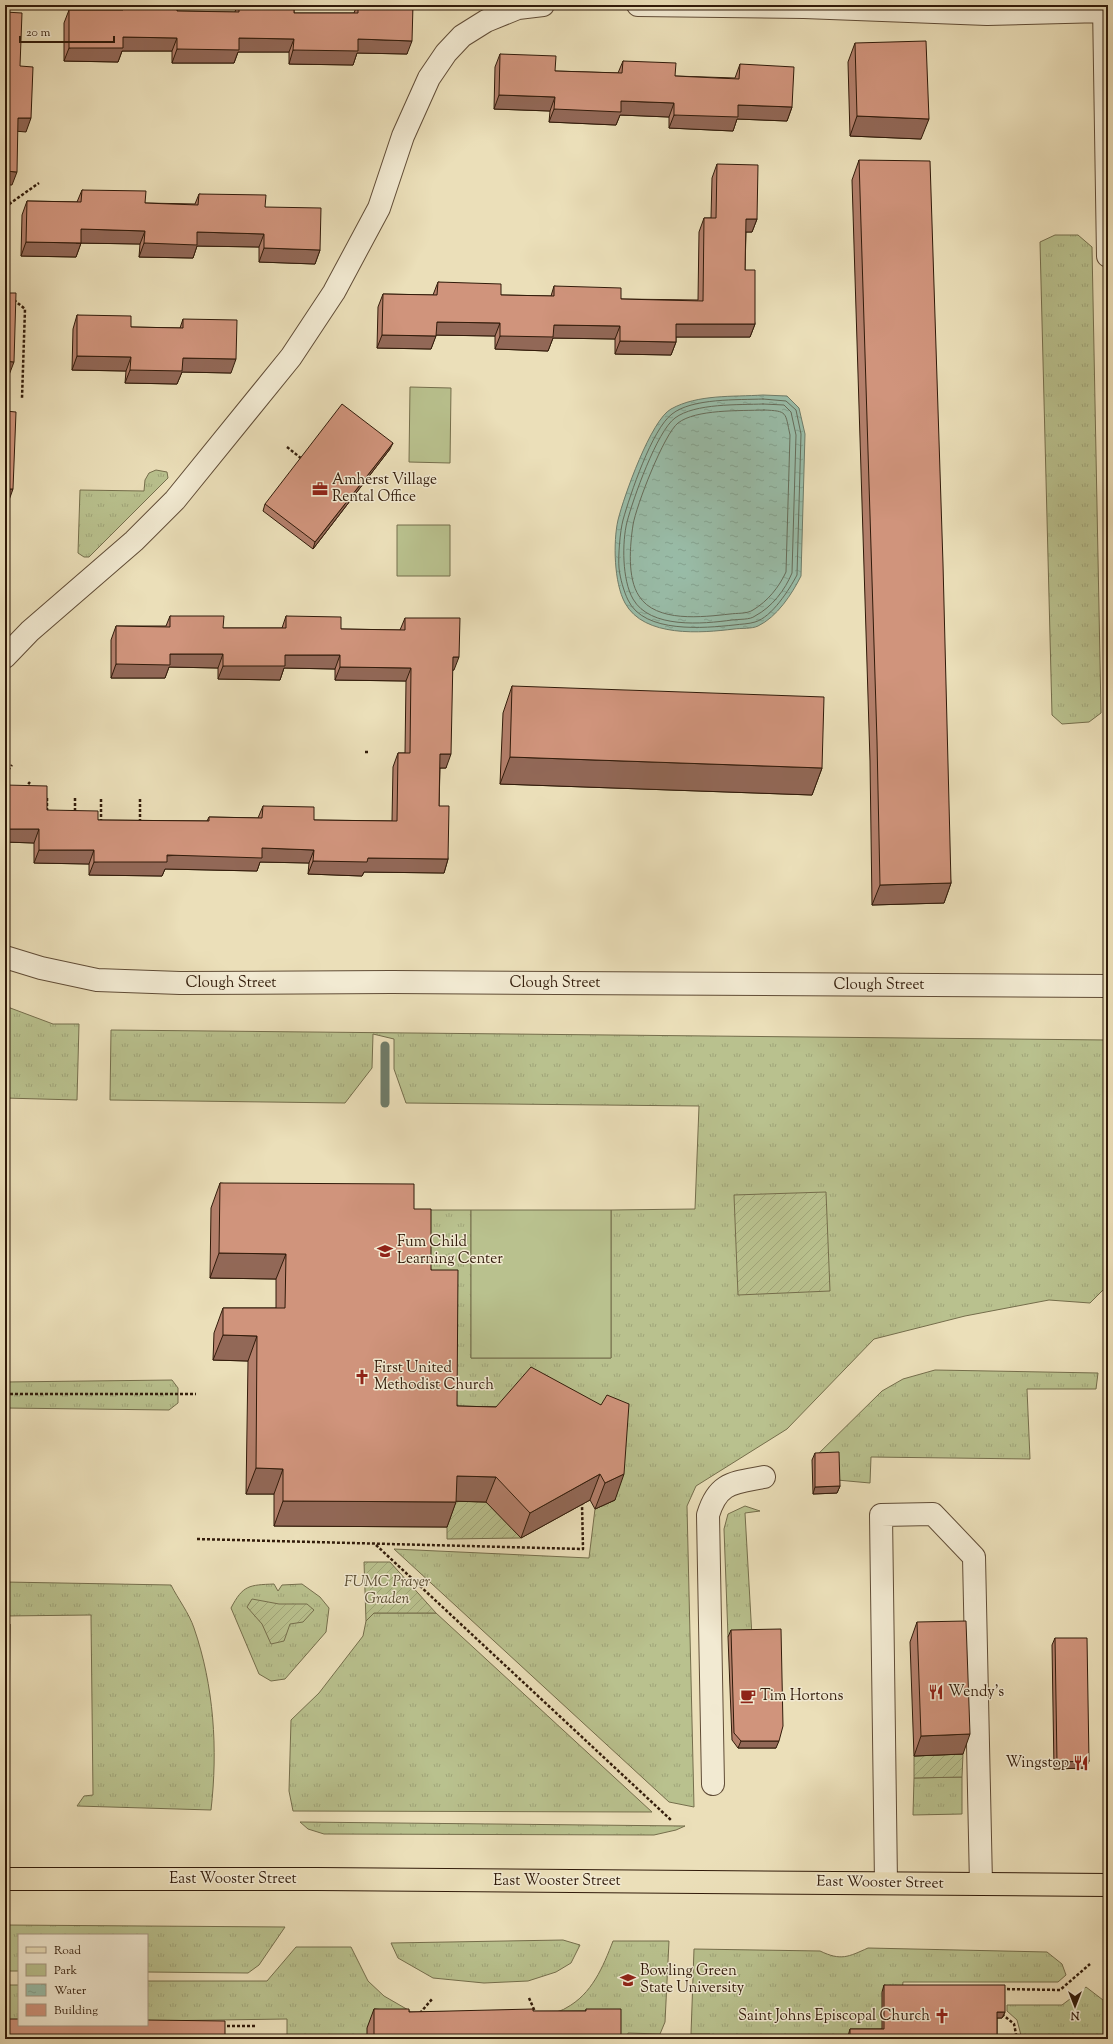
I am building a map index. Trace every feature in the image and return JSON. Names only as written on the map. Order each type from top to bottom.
[{"type":"main road","name":"East Wooster Street","points":[[5,1879],[1108,1885]]},
{"type":"street","points":[[5,657],[30,631],[134,541],[175,500],[291,357],[334,292],[379,208],[403,136],[429,78],[446,53],[462,36],[486,21],[518,8],[543,5]]},
{"type":"street","points":[[638,5],[804,7],[987,14],[1104,8],[1108,256]]},
{"type":"street","name":"Clough Street","points":[[5,957],[41,968],[97,980],[180,983],[400,982],[1108,986]]},
{"type":"street","points":[[713,1784],[708,1516],[715,1497],[721,1490],[733,1484],[764,1477]]},
{"type":"street","points":[[886,1883],[881,1515],[933,1514],[974,1557],[981,1884]]},
{"type":"path","points":[[5,207],[40,183]]},
{"type":"path","points":[[10,296],[25,310],[22,398]]},
{"type":"path","points":[[287,447],[302,459]]},
{"type":"path","points":[[365,752],[370,752]]},
{"type":"path","points":[[5,774],[12,765]]},
{"type":"path","points":[[23,792],[30,782]]},
{"type":"path","points":[[47,798],[47,818]]},
{"type":"path","points":[[75,798],[75,818]]},
{"type":"path","points":[[101,799],[101,826]]},
{"type":"path","points":[[140,799],[140,826]]},
{"type":"path","points":[[5,1394],[196,1394]]},
{"type":"path","points":[[197,1540],[583,1549],[582,1504]]},
{"type":"path","points":[[376,1545],[671,1820]]},
{"type":"path","points":[[996,1989],[1060,1990],[1090,1964]]},
{"type":"path","points":[[419,2018],[420,2012],[433,1998]]},
{"type":"path","points":[[529,1998],[538,2017]]},
{"type":"path","points":[[1002,2014],[1014,2024],[1017,2039]]},
{"type":"path","points":[[219,2026],[257,2026]]},
{"type":"green space","points":[[1055,235],[1078,235],[1092,247],[1101,713],[1089,722],[1062,724],[1052,715],[1040,242]]},
{"type":"green space","points":[[410,387],[451,388],[450,463],[409,462]]},
{"type":"green space","points":[[156,470],[167,472],[168,478],[89,557],[84,557],[78,553],[80,490],[144,491],[145,480],[149,473]]},
{"type":"green space","points":[[397,525],[450,525],[450,576],[397,576]]},
{"type":"green space","points":[[5,1006],[53,1024],[79,1024],[77,1100],[5,1098]]},
{"type":"green space","points":[[111,1030],[1108,1040],[1108,1285],[1090,1303],[1049,1300],[965,1316],[874,1339],[787,1429],[696,1486],[687,1506],[694,1807],[669,1802],[394,1549],[589,1558],[595,1509],[615,1500],[487,1432],[448,1431],[422,1296],[426,1210],[471,1210],[471,1358],[611,1358],[611,1210],[695,1209],[699,1106],[406,1103],[394,1069],[394,1039],[373,1034],[372,1068],[345,1103],[110,1100]]},
{"type":"green space","points":[[826,1192],[830,1291],[738,1295],[734,1195]]},
{"type":"green space","points":[[471,1210],[611,1210],[611,1358],[471,1358]]},
{"type":"green space","points":[[935,1370],[1098,1373],[1096,1389],[1027,1389],[1030,1459],[871,1457],[870,1483],[837,1480],[812,1460],[882,1391],[903,1379]]},
{"type":"green space","points":[[172,1380],[178,1388],[178,1403],[169,1410],[5,1408],[5,1382]]},
{"type":"green space","points":[[447,1501],[486,1502],[521,1538],[447,1539]]},
{"type":"green space","points":[[745,1506],[760,1511],[745,1513],[752,1637],[728,1637],[724,1529],[728,1514]]},
{"type":"green space","name":"FUMC Prayer Graden","points":[[364,1562],[390,1562],[436,1613],[374,1613],[366,1621]]},
{"type":"green space","points":[[5,1582],[171,1585],[192,1622],[206,1672],[213,1718],[214,1741],[211,1810],[77,1806],[84,1796],[93,1795],[91,1615],[5,1616]]},
{"type":"green space","points":[[274,1584],[278,1591],[282,1585],[302,1584],[320,1597],[329,1608],[326,1632],[285,1679],[271,1681],[259,1674],[231,1608],[239,1595],[248,1588],[258,1585]]},
{"type":"green space","points":[[252,1599],[279,1604],[307,1604],[314,1610],[303,1622],[290,1624],[284,1641],[271,1644],[262,1624],[247,1607]]},
{"type":"green space","points":[[374,1613],[436,1613],[652,1812],[293,1811],[289,1791],[291,1720],[319,1693],[363,1636],[366,1621]]},
{"type":"green space","points":[[963,1754],[962,1777],[914,1778],[914,1756]]},
{"type":"green space","points":[[962,1777],[962,1814],[913,1815],[914,1778]]},
{"type":"green space","points":[[300,1822],[685,1826],[676,1830],[654,1835],[324,1834],[308,1829]]},
{"type":"green space","points":[[5,1925],[285,1927],[259,1965],[248,1973],[148,1972],[148,1934],[18,1934],[18,1971],[5,1971]]},
{"type":"green space","points":[[563,1940],[580,1945],[571,1963],[556,1972],[528,1981],[484,1983],[433,1978],[398,1958],[391,1943]]},
{"type":"green space","points":[[613,1941],[669,1941],[665,2022],[660,2034],[628,2033],[627,2039],[614,2039],[542,2015],[564,2009],[575,2002],[590,1988],[601,1970]]},
{"type":"green space","points":[[296,1947],[351,1947],[368,1981],[384,1996],[410,2011],[402,2028],[367,2039],[287,2039],[287,2019],[148,2021],[148,1981],[267,1981]]},
{"type":"green space","points":[[868,1948],[1047,1952],[1062,1964],[1066,1975],[1058,1982],[903,1982],[902,1992],[882,2036],[848,2036],[848,2039],[710,2039],[710,2034],[691,2034],[694,1949],[820,1951],[834,1956],[844,1957]]},
{"type":"green space","points":[[5,1985],[18,1985],[18,2026],[5,2033]]},
{"type":"green space","points":[[1086,1987],[1103,2000],[1103,2039],[1022,2039],[1017,2020],[1007,2011],[1007,2005],[1062,2005]]},
{"type":"water","points":[[763,395],[787,396],[799,408],[805,434],[801,576],[778,611],[765,622],[756,627],[706,632],[690,632],[659,628],[646,622],[634,614],[625,603],[621,595],[617,574],[615,539],[621,509],[632,477],[647,443],[663,416],[671,409],[681,404],[716,397]]},
{"type":"building","points":[[123,5],[177,5],[177,11],[239,12],[239,5],[294,5],[294,13],[358,13],[358,5],[413,5],[412,41],[358,39],[358,51],[293,50],[294,39],[239,38],[239,50],[177,49],[177,38],[123,37],[123,48],[69,48],[69,10],[123,10]]},
{"type":"building","points":[[5,12],[22,13],[20,66],[33,67],[31,118],[18,118],[17,172],[5,171]]},
{"type":"building","points":[[926,41],[929,119],[857,116],[855,43]]},
{"type":"building","points":[[500,54],[556,56],[555,71],[622,73],[623,61],[676,63],[675,76],[739,79],[740,64],[794,67],[792,107],[738,105],[738,117],[674,115],[674,103],[621,101],[621,112],[554,109],[555,97],[499,95]]},
{"type":"building","points":[[859,160],[930,161],[943,564],[951,883],[880,885]]},
{"type":"building","points":[[717,164],[758,165],[757,219],[746,219],[745,270],[755,270],[755,324],[676,324],[676,342],[620,341],[620,326],[554,325],[553,337],[500,336],[500,323],[437,322],[436,336],[382,335],[383,294],[437,295],[438,282],[501,284],[501,295],[554,296],[554,286],[621,288],[621,299],[703,301],[704,218],[716,218]]},
{"type":"building","points":[[82,190],[146,191],[145,203],[198,205],[199,194],[266,195],[265,207],[321,208],[320,250],[264,248],[264,234],[197,232],[197,245],[144,243],[145,231],[81,229],[81,243],[26,242],[27,201],[81,202]]},
{"type":"building","points":[[5,293],[16,293],[14,362],[5,361]]},
{"type":"building","points":[[77,315],[131,316],[131,327],[183,328],[183,319],[237,320],[236,359],[183,358],[182,371],[130,370],[131,357],[77,356]]},
{"type":"building","name":"Amherst Village Rental Office","points":[[342,404],[393,443],[315,542],[265,504]]},
{"type":"building","points":[[5,411],[16,412],[13,489],[5,489]]},
{"type":"building","points":[[5,537],[9,537],[7,594],[5,594]]},
{"type":"building","points":[[170,616],[224,616],[223,628],[286,628],[286,616],[341,617],[341,629],[405,630],[405,618],[460,618],[459,657],[453,657],[451,754],[440,754],[439,806],[449,806],[448,859],[368,858],[367,862],[313,861],[314,850],[262,848],[262,858],[167,855],[167,862],[94,862],[94,850],[39,850],[39,829],[5,829],[5,785],[47,786],[47,810],[98,811],[98,820],[209,821],[209,817],[262,818],[263,806],[314,807],[314,820],[397,821],[398,753],[410,753],[411,668],[340,667],[340,655],[285,655],[285,666],[223,666],[223,654],[170,654],[170,665],[116,664],[116,626],[170,627]]},
{"type":"building","points":[[512,686],[824,697],[822,768],[510,757]]},
{"type":"building","name":"First United Methodist Church","points":[[220,1183],[414,1184],[414,1209],[431,1209],[431,1270],[458,1270],[457,1406],[496,1407],[531,1367],[601,1405],[607,1395],[629,1404],[624,1474],[605,1483],[600,1474],[530,1513],[496,1477],[457,1476],[456,1502],[283,1501],[283,1469],[256,1468],[257,1336],[223,1335],[223,1308],[285,1308],[286,1254],[219,1253]]},
{"type":"building","points":[[839,1452],[840,1486],[815,1487],[815,1453]]},
{"type":"building","name":"Wendy's","points":[[966,1621],[970,1734],[921,1736],[917,1622]]},
{"type":"building","points":[[5,1624],[10,1624],[9,1740],[5,1740]]},
{"type":"building","points":[[781,1629],[783,1726],[779,1741],[741,1741],[734,1733],[731,1630]]},
{"type":"building","points":[[1055,1638],[1087,1638],[1089,1761],[1057,1762]]},
{"type":"building","name":"Saint Johns Episcopal Church","points":[[884,1985],[1005,1985],[1005,2012],[997,2012],[997,2039],[850,2039],[850,2029],[884,2029]]},
{"type":"building","points":[[374,2009],[409,2009],[409,2012],[533,2009],[533,2011],[586,2011],[586,2009],[621,2009],[621,2039],[374,2039]]},
{"type":"building","points":[[5,2019],[18,2019],[18,2026],[148,2026],[148,2020],[225,2021],[225,2039],[5,2039]]},
{"type":"waterway","points":[[385,1046],[385,1103]]},
{"type":"place","name":"Amherst Village Rental Office","points":[[320,489]]},
{"type":"place","name":"Fum Child Learning Center","points":[[385,1251]]},
{"type":"place","name":"First United Methodist Church","points":[[362,1377]]},
{"type":"place","name":"Wendy's","points":[[936,1692]]},
{"type":"place","name":"Tim Hortons","points":[[748,1696]]},
{"type":"place","name":"Wingstop","points":[[1081,1763]]},
{"type":"place","name":"Bowling Green State University","points":[[628,1980]]},
{"type":"place","name":"Saint Johns Episcopal Church","points":[[942,2016]]}]
